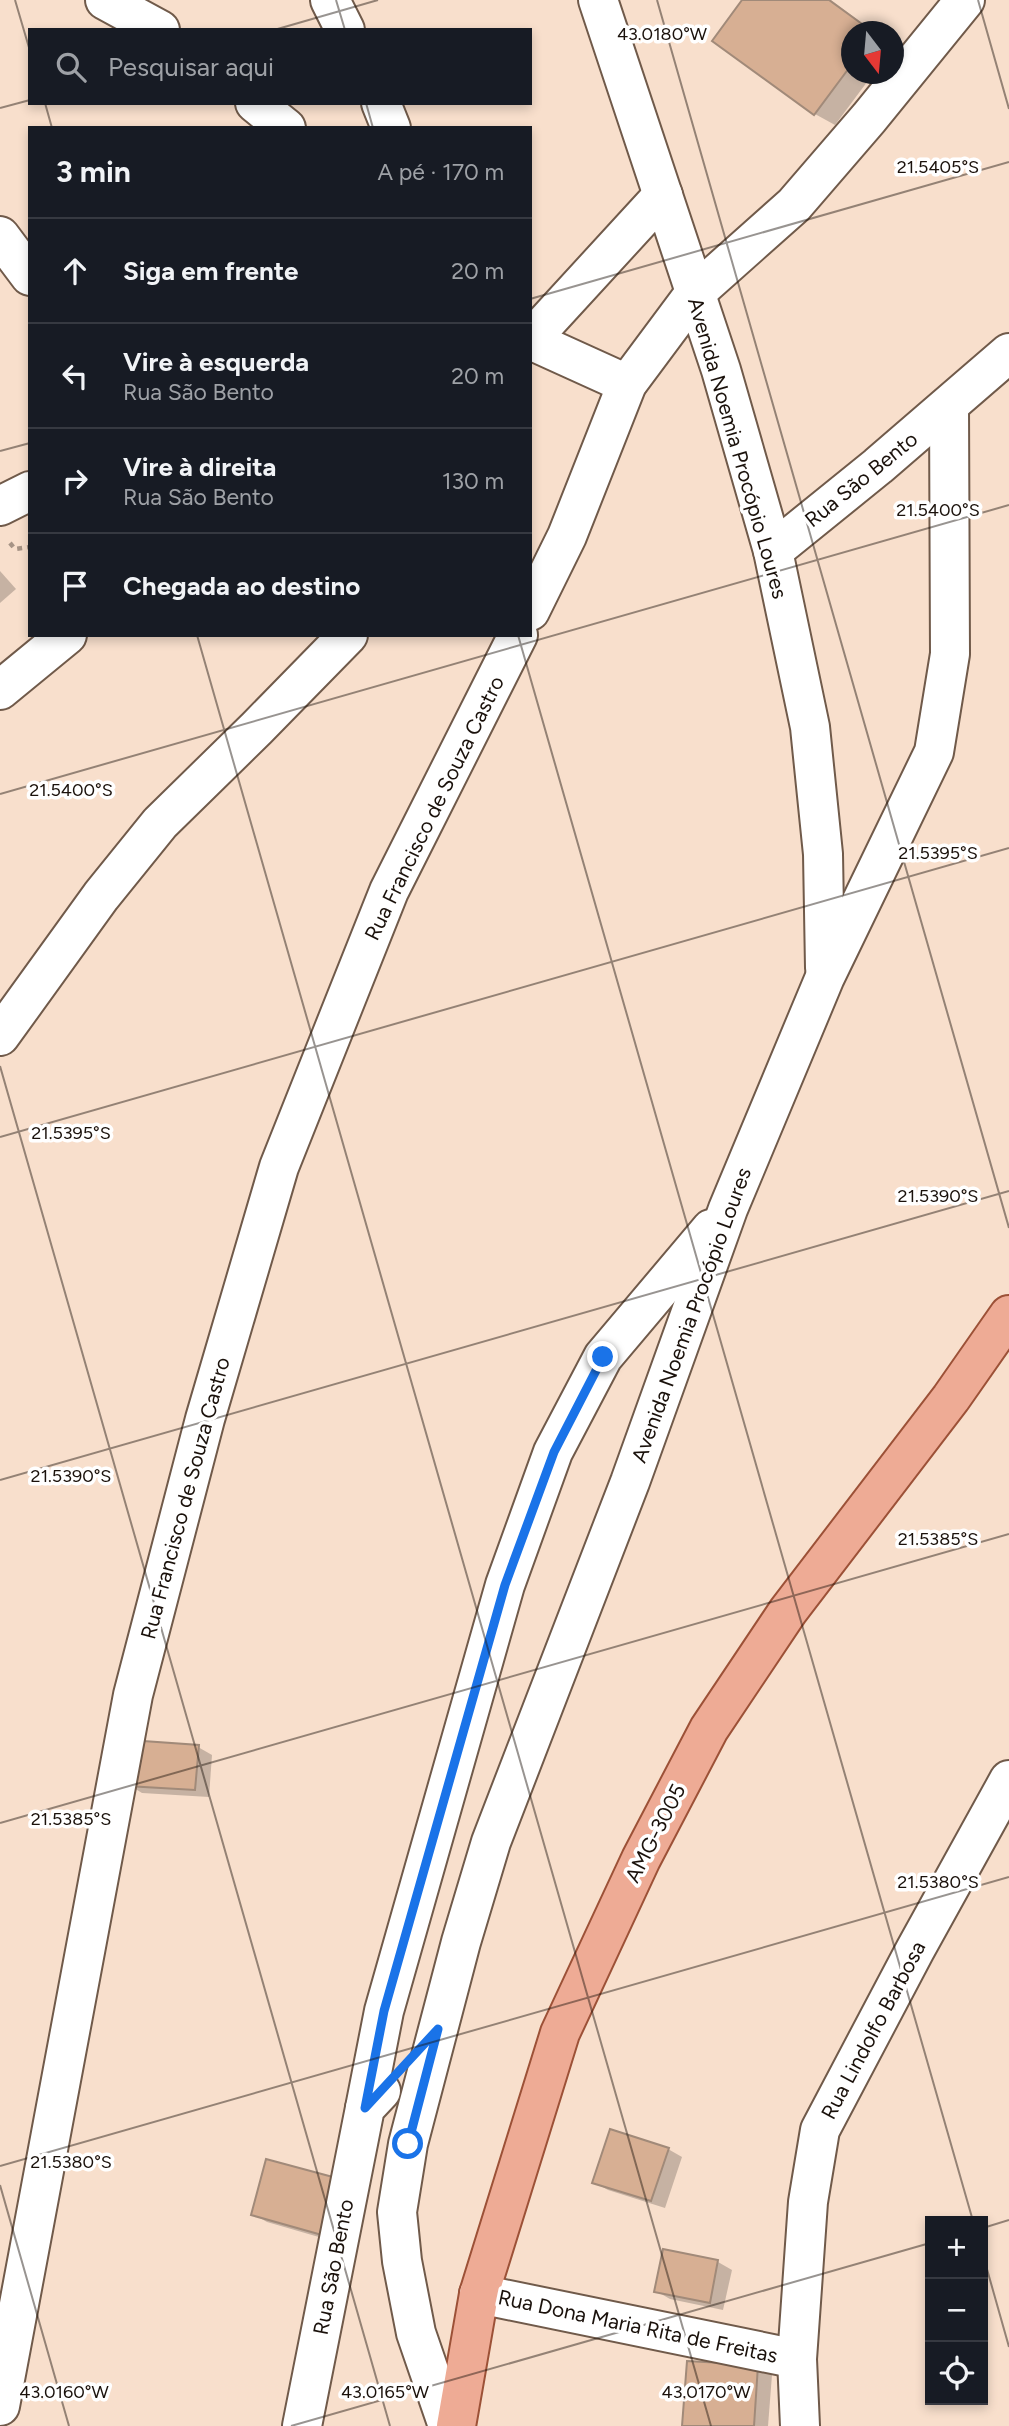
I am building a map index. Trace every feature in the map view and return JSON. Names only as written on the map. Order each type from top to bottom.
[{"type":"main road","name":"AMG-3005","points":[[456,2426],[479,2294],[560,2033],[641,1859],[709,1729],[788,1611],[951,1398],[1009,1315]]},
{"type":"street","points":[[105,0],[156,28]]},
{"type":"street","points":[[331,0],[344,28]]},
{"type":"street","name":"Avenida Noemia Procópio Loures","points":[[448,2426],[416,2333],[402,2261],[397,2212],[408,2144],[491,1842],[629,1482],[728,1209],[825,977],[823,854],[810,727],[773,551],[721,370],[598,0]]},
{"type":"street","points":[[532,607],[567,536],[627,384],[694,294],[794,205],[965,0]]},
{"type":"street","points":[[257,105],[284,126]]},
{"type":"street","points":[[382,105],[390,126]]},
{"type":"street","points":[[532,338],[663,195]]},
{"type":"street","points":[[0,236],[28,273]]},
{"type":"street","points":[[532,341],[627,384]]},
{"type":"street","name":"Rua São Bento","points":[[773,551],[949,407],[1009,353]]},
{"type":"street","name":"Rua São Bento","points":[[825,977],[934,752],[950,654],[949,407]]},
{"type":"street","points":[[0,506],[28,492]]},
{"type":"street","points":[[0,690],[65,637]]},
{"type":"street","points":[[0,1036],[102,896],[160,822],[346,637]]},
{"type":"street","name":"Rua Francisco de Souza Castro","points":[[2,2384],[133,1695],[205,1419],[279,1167],[389,891],[517,637]]},
{"type":"street","name":"Rua São Bento","points":[[302,2426],[384,2011],[505,1585],[554,1452],[603,1357],[728,1209]]},
{"type":"street","name":"Rua Lindolfo Barbosa","points":[[800,2426],[797,2358],[808,2202],[820,2130],[1009,1780]]},
{"type":"street","points":[[365,2108],[438,2029]]},
{"type":"street","name":"Rua Dona Maria Rita de Freitas","points":[[479,2294],[797,2358]]},
{"type":"building","points":[[742,0],[829,0],[858,21],[841,21],[841,79],[814,115],[712,41]]},
{"type":"building","points":[[129,1740],[199,1745],[195,1790],[127,1786]]},
{"type":"building","points":[[610,2129],[669,2148],[651,2201],[592,2183]]},
{"type":"building","points":[[266,2159],[344,2180],[329,2237],[251,2215]]},
{"type":"building","points":[[663,2249],[718,2260],[710,2303],[654,2292]]},
{"type":"building","points":[[687,2361],[758,2365],[754,2426],[682,2426]]},
{"type":"route","points":[[408,2144],[438,2029],[365,2108],[384,2011],[505,1585],[554,1452],[603,1357]]}]
